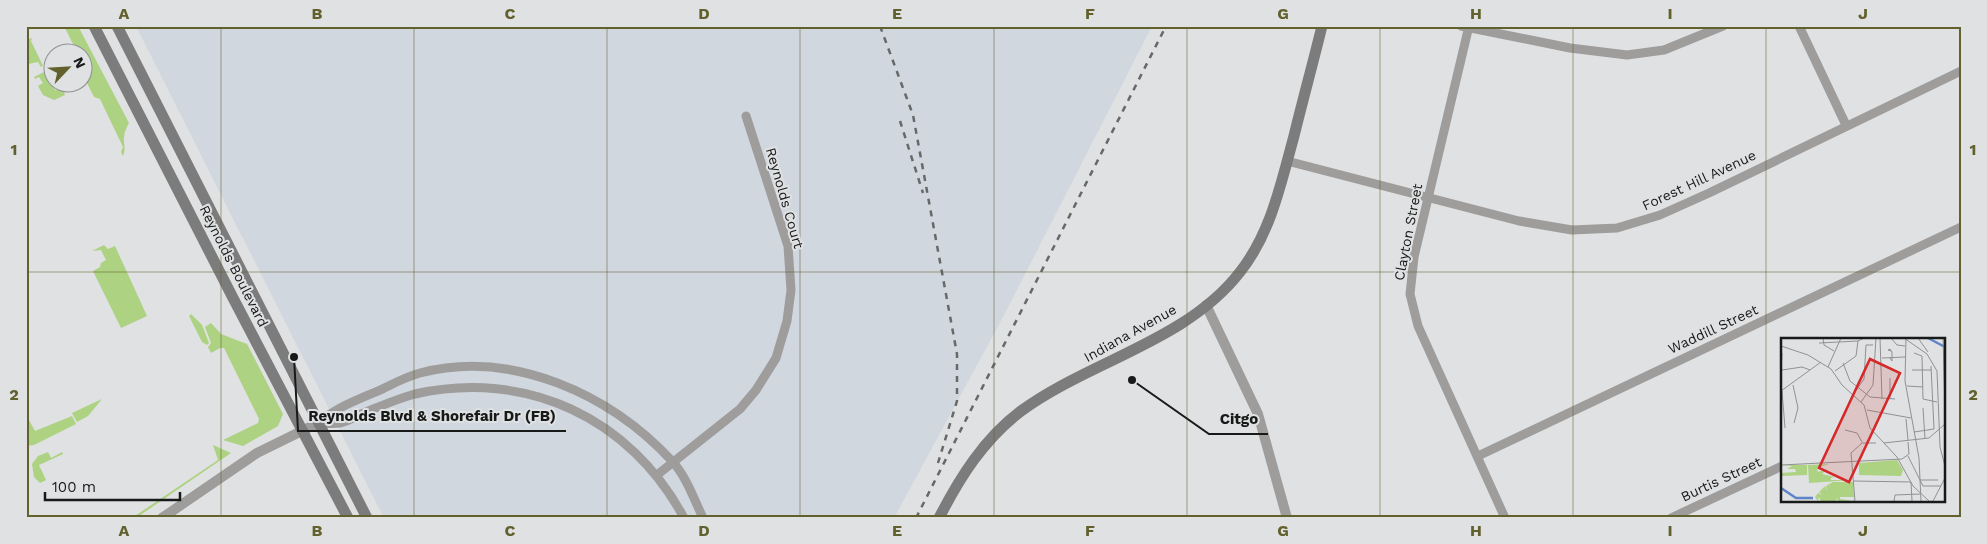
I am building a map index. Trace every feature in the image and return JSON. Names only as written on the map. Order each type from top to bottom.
[{"type":"main road","name":"Reynolds Boulevard","points":[[94,26],[348,518]]},
{"type":"main road","name":"Reynolds Boulevard","points":[[117,26],[367,518]]},
{"type":"main road","name":"Indiana Avenue","points":[[939,518],[957,483],[986,442],[1021,411],[1058,388],[1168,332],[1206,305],[1240,273],[1265,232],[1287,161],[1322,26]]},
{"type":"street","points":[[1466,27],[1570,48],[1628,55],[1664,50],[1723,26]]},
{"type":"street","points":[[1800,26],[1846,125]]},
{"type":"street","name":"Clayton Street","points":[[1466,27],[1411,281],[1413,310],[1434,364],[1506,518]]},
{"type":"street","name":"Forest Hill Avenue","points":[[1287,161],[1551,228],[1585,230],[1617,228],[1637,224],[1668,212],[1961,71]]},
{"type":"street","name":"Reynolds Court","points":[[657,475],[740,409],[756,390],[776,358],[787,321],[792,290],[788,246],[746,116]]},
{"type":"street","name":"Waddill Street","points":[[1478,456],[1961,227]]},
{"type":"street","points":[[1206,305],[1258,414],[1287,518]]},
{"type":"street","points":[[162,518],[257,454],[318,422],[334,410],[419,373],[488,367],[555,382],[583,392],[624,417],[673,462],[703,518]]},
{"type":"street","points":[[318,422],[340,423],[414,394],[469,388],[498,389],[534,396],[567,407],[598,423],[638,453],[657,475],[684,518]]},
{"type":"street","name":"Burtis Street","points":[[1671,518],[1781,466]]},
{"type":"shaded area","points":[[136,26],[1152,26],[1002,319],[894,518],[384,518]]},
{"type":"green space","points":[[64,26],[78,26],[86,42],[72,42]]},
{"type":"green space","points":[[32,38],[31,41],[42,66],[38,62],[28,64],[26,62],[26,40]]},
{"type":"green space","points":[[92,53],[129,123],[124,138],[125,149],[123,156],[121,152],[123,147],[100,99],[94,97],[92,92]]},
{"type":"green space","points":[[42,73],[42,82],[39,77],[35,79],[34,77]]},
{"type":"green space","points":[[42,84],[42,92],[64,92],[65,95],[54,100],[43,95],[38,86]]},
{"type":"green space","points":[[104,245],[108,249],[115,246],[147,316],[121,328],[93,271],[106,260],[101,250],[92,251]]},
{"type":"green space","points":[[191,314],[202,325],[209,343],[207,345],[202,342],[189,316]]},
{"type":"green space","points":[[211,323],[221,334],[247,344],[283,414],[278,426],[243,446],[223,440],[258,423],[259,419],[224,348],[211,353],[208,347],[211,343],[205,327]]},
{"type":"green space","points":[[102,399],[88,416],[77,422],[72,413]]},
{"type":"green space","points":[[72,416],[76,424],[34,445],[26,446],[26,421],[29,420],[35,431]]},
{"type":"green space","points":[[213,445],[231,453],[136,518],[132,518],[218,460]]},
{"type":"green space","points":[[48,452],[51,458],[62,452],[63,454],[39,465],[46,480],[40,483],[34,477],[32,464],[38,456]]},
{"type":"railway","points":[[880,26],[913,115],[957,354],[957,401],[938,463]]},
{"type":"railway","points":[[916,518],[1166,26]]},
{"type":"railway","points":[[900,121],[923,193]]},
{"type":"place","name":"Reynolds Blvd & Shorefair Dr (FB)","points":[[294,357]]},
{"type":"place","name":"Citgo","points":[[1132,380]]}]
